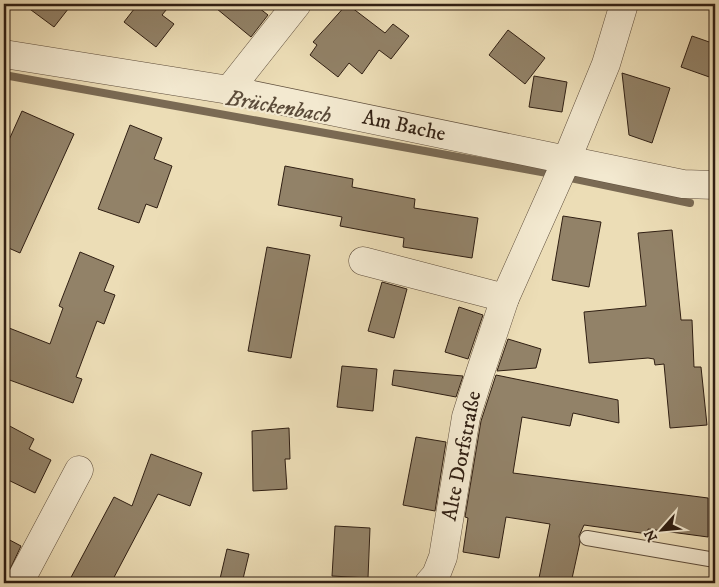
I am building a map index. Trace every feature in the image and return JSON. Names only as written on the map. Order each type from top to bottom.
[{"type":"street","points":[[230,90],[297,4]]},
{"type":"street","points":[[566,159],[606,64],[624,4]]},
{"type":"street","name":"Am Bache","points":[[4,54],[230,90],[683,184],[715,185]]},
{"type":"street","name":"Alte Dorfstraße","points":[[428,583],[436,575],[443,557],[466,417],[504,298],[566,159]]},
{"type":"street","points":[[363,261],[504,298]]},
{"type":"street","points":[[19,583],[79,470]]},
{"type":"lane","points":[[587,538],[715,560]]},
{"type":"building","points":[[23,4],[72,4],[54,27]]},
{"type":"building","points":[[138,4],[171,4],[162,15],[174,24],[156,47],[124,22]]},
{"type":"building","points":[[211,4],[254,4],[268,15],[251,37]]},
{"type":"building","points":[[347,4],[385,33],[393,24],[409,36],[391,59],[379,50],[362,74],[349,63],[338,77],[310,55],[317,45],[313,42]]},
{"type":"building","points":[[508,30],[545,58],[525,84],[489,55]]},
{"type":"building","points":[[692,36],[715,44],[715,79],[681,67]]},
{"type":"building","points":[[622,73],[670,88],[652,143],[629,135]]},
{"type":"building","points":[[534,76],[567,82],[562,112],[529,107]]},
{"type":"building","points":[[22,111],[74,134],[20,253],[4,246],[4,151]]},
{"type":"building","points":[[130,125],[162,138],[154,159],[172,166],[157,208],[146,204],[139,223],[98,209]]},
{"type":"building","points":[[285,166],[353,179],[352,187],[415,199],[414,208],[478,218],[472,258],[403,247],[404,238],[340,226],[342,217],[278,205]]},
{"type":"building","points":[[563,216],[601,222],[589,287],[552,280]]},
{"type":"building","points":[[672,230],[681,320],[692,320],[694,367],[701,367],[707,425],[670,428],[664,364],[655,365],[654,359],[648,358],[589,363],[584,312],[646,306],[638,233]]},
{"type":"building","points":[[267,247],[310,255],[291,358],[248,351]]},
{"type":"building","points":[[80,252],[114,266],[104,291],[115,295],[104,324],[97,321],[76,377],[82,379],[73,403],[4,378],[4,326],[50,344],[63,308],[59,306]]},
{"type":"building","points":[[382,282],[407,289],[394,338],[368,331]]},
{"type":"building","points":[[459,307],[483,315],[468,359],[445,352]]},
{"type":"building","points":[[508,339],[541,349],[536,368],[497,371]]},
{"type":"building","points":[[342,366],[377,369],[373,411],[337,407]]},
{"type":"building","points":[[394,370],[463,376],[456,397],[392,385]]},
{"type":"building","points":[[496,375],[618,400],[619,423],[573,413],[570,426],[522,417],[513,473],[708,498],[708,537],[648,529],[648,534],[584,525],[579,536],[580,542],[571,583],[538,583],[550,524],[506,517],[499,558],[463,552],[468,518],[465,517],[481,421]]},
{"type":"building","points":[[4,423],[34,439],[29,449],[51,460],[35,493],[4,478]]},
{"type":"building","points":[[289,428],[290,459],[285,459],[287,489],[253,491],[252,431]]},
{"type":"building","points":[[416,437],[446,442],[435,511],[403,505]]},
{"type":"building","points":[[151,454],[202,473],[190,506],[158,494],[111,583],[68,583],[114,497],[132,506]]},
{"type":"building","points":[[335,526],[370,528],[368,578],[332,576]]},
{"type":"building","points":[[4,537],[21,546],[4,582]]},
{"type":"building","points":[[227,549],[249,554],[242,583],[219,583]]},
{"type":"waterway","name":"Brückenbach","points":[[4,75],[547,173]]},
{"type":"waterway","name":"Brückenbach","points":[[566,177],[690,203]]}]
